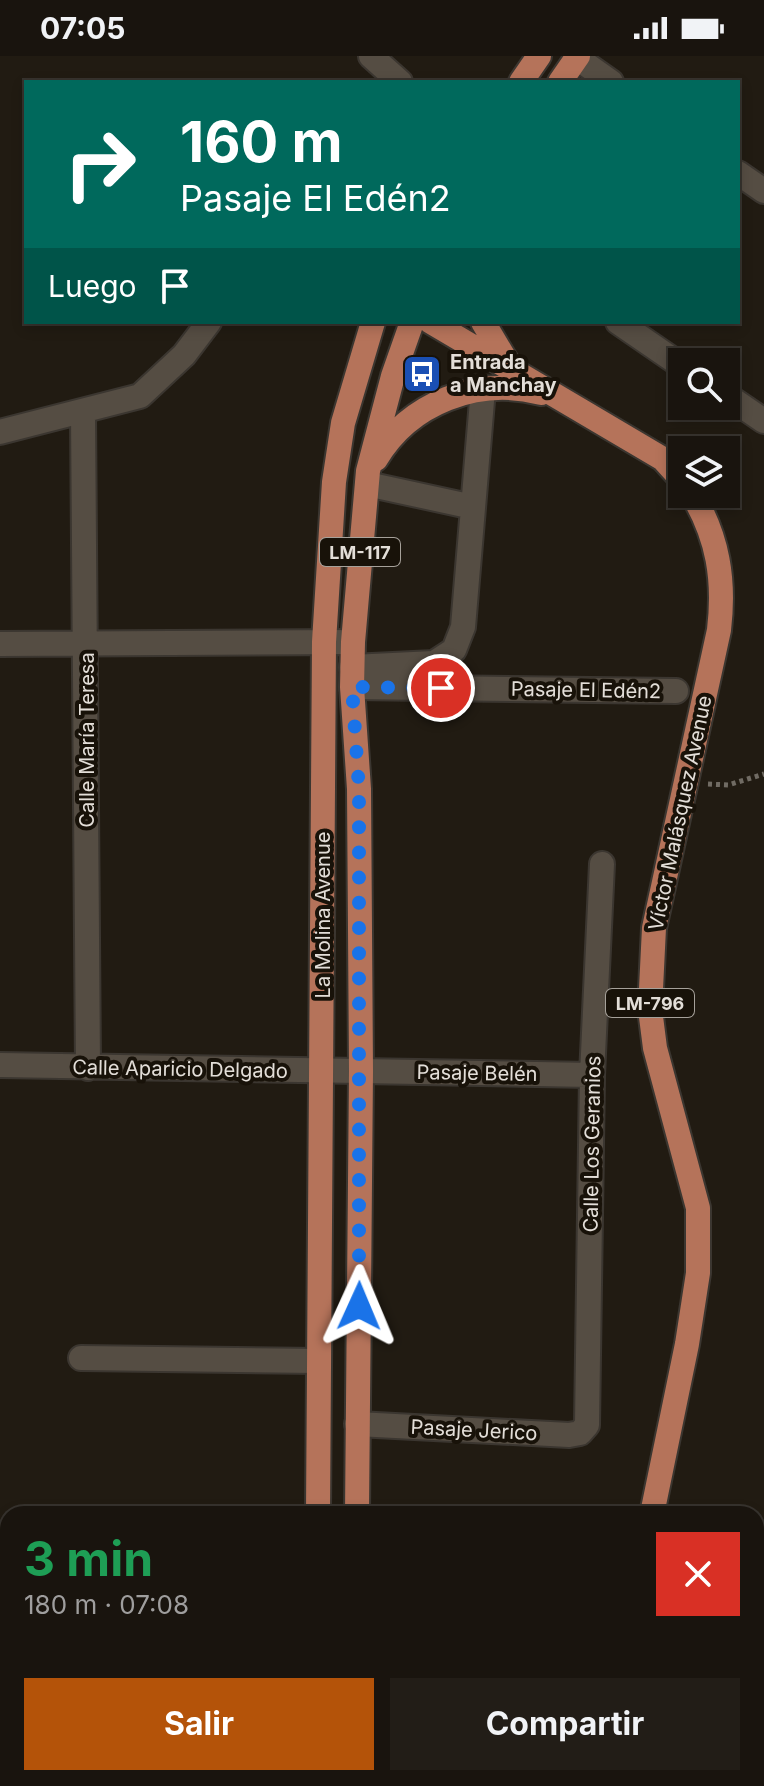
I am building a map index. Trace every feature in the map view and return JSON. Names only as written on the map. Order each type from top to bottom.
[{"type":"main road","points":[[522,80],[539,56]]},
{"type":"main road","points":[[561,80],[578,57]]},
{"type":"main road","name":"La Molina Avenue","points":[[318,1506],[324,642],[334,482],[343,423],[372,324]]},
{"type":"main road","name":"La Molina Avenue","points":[[357,1506],[361,1071],[359,789],[352,677],[353,642],[368,478],[393,376],[411,324]]},
{"type":"main road","points":[[434,324],[668,465]]},
{"type":"main road","points":[[484,324],[511,370]]},
{"type":"main road","points":[[368,478],[395,434],[412,418],[452,396],[483,389],[516,388],[557,398]]},
{"type":"main road","name":"Víctor Malásquez Avenue","points":[[654,1506],[687,1344],[698,1273],[698,1208],[655,1048],[650,1009],[654,928],[722,605],[718,554],[711,530],[699,508]]},
{"type":"street","points":[[371,56],[398,80]]},
{"type":"street","points":[[578,57],[608,80]]},
{"type":"street","points":[[740,174],[764,191]]},
{"type":"street","points":[[0,432],[140,396],[184,355],[207,324]]},
{"type":"street","points":[[621,324],[668,356]]},
{"type":"street","points":[[352,677],[434,663],[454,650],[463,627],[483,389]]},
{"type":"street","points":[[740,405],[764,421]]},
{"type":"street","name":"Calle María Teresa","points":[[83,413],[88,1068]]},
{"type":"street","points":[[368,478],[473,507]]},
{"type":"street","points":[[0,644],[353,642]]},
{"type":"street","name":"Pasaje El Edén2","points":[[352,677],[676,691]]},
{"type":"street","name":"Calle Los Geranios","points":[[587,1425],[592,1075],[602,864]]},
{"type":"street","name":"Calle Aparicio Delgado","points":[[0,1065],[361,1071]]},
{"type":"street","name":"Pasaje Belén","points":[[361,1071],[592,1075]]},
{"type":"street","points":[[81,1358],[319,1361]]},
{"type":"street","name":"Pasaje Jerico","points":[[357,1424],[569,1435],[580,1433],[587,1425]]},
{"type":"path","points":[[728,785],[764,774]]},
{"type":"place","name":"Entrada a Manchay","points":[[422,374]]},
{"type":"route","points":[[359,1306],[359,789],[352,687],[441,688]]}]
